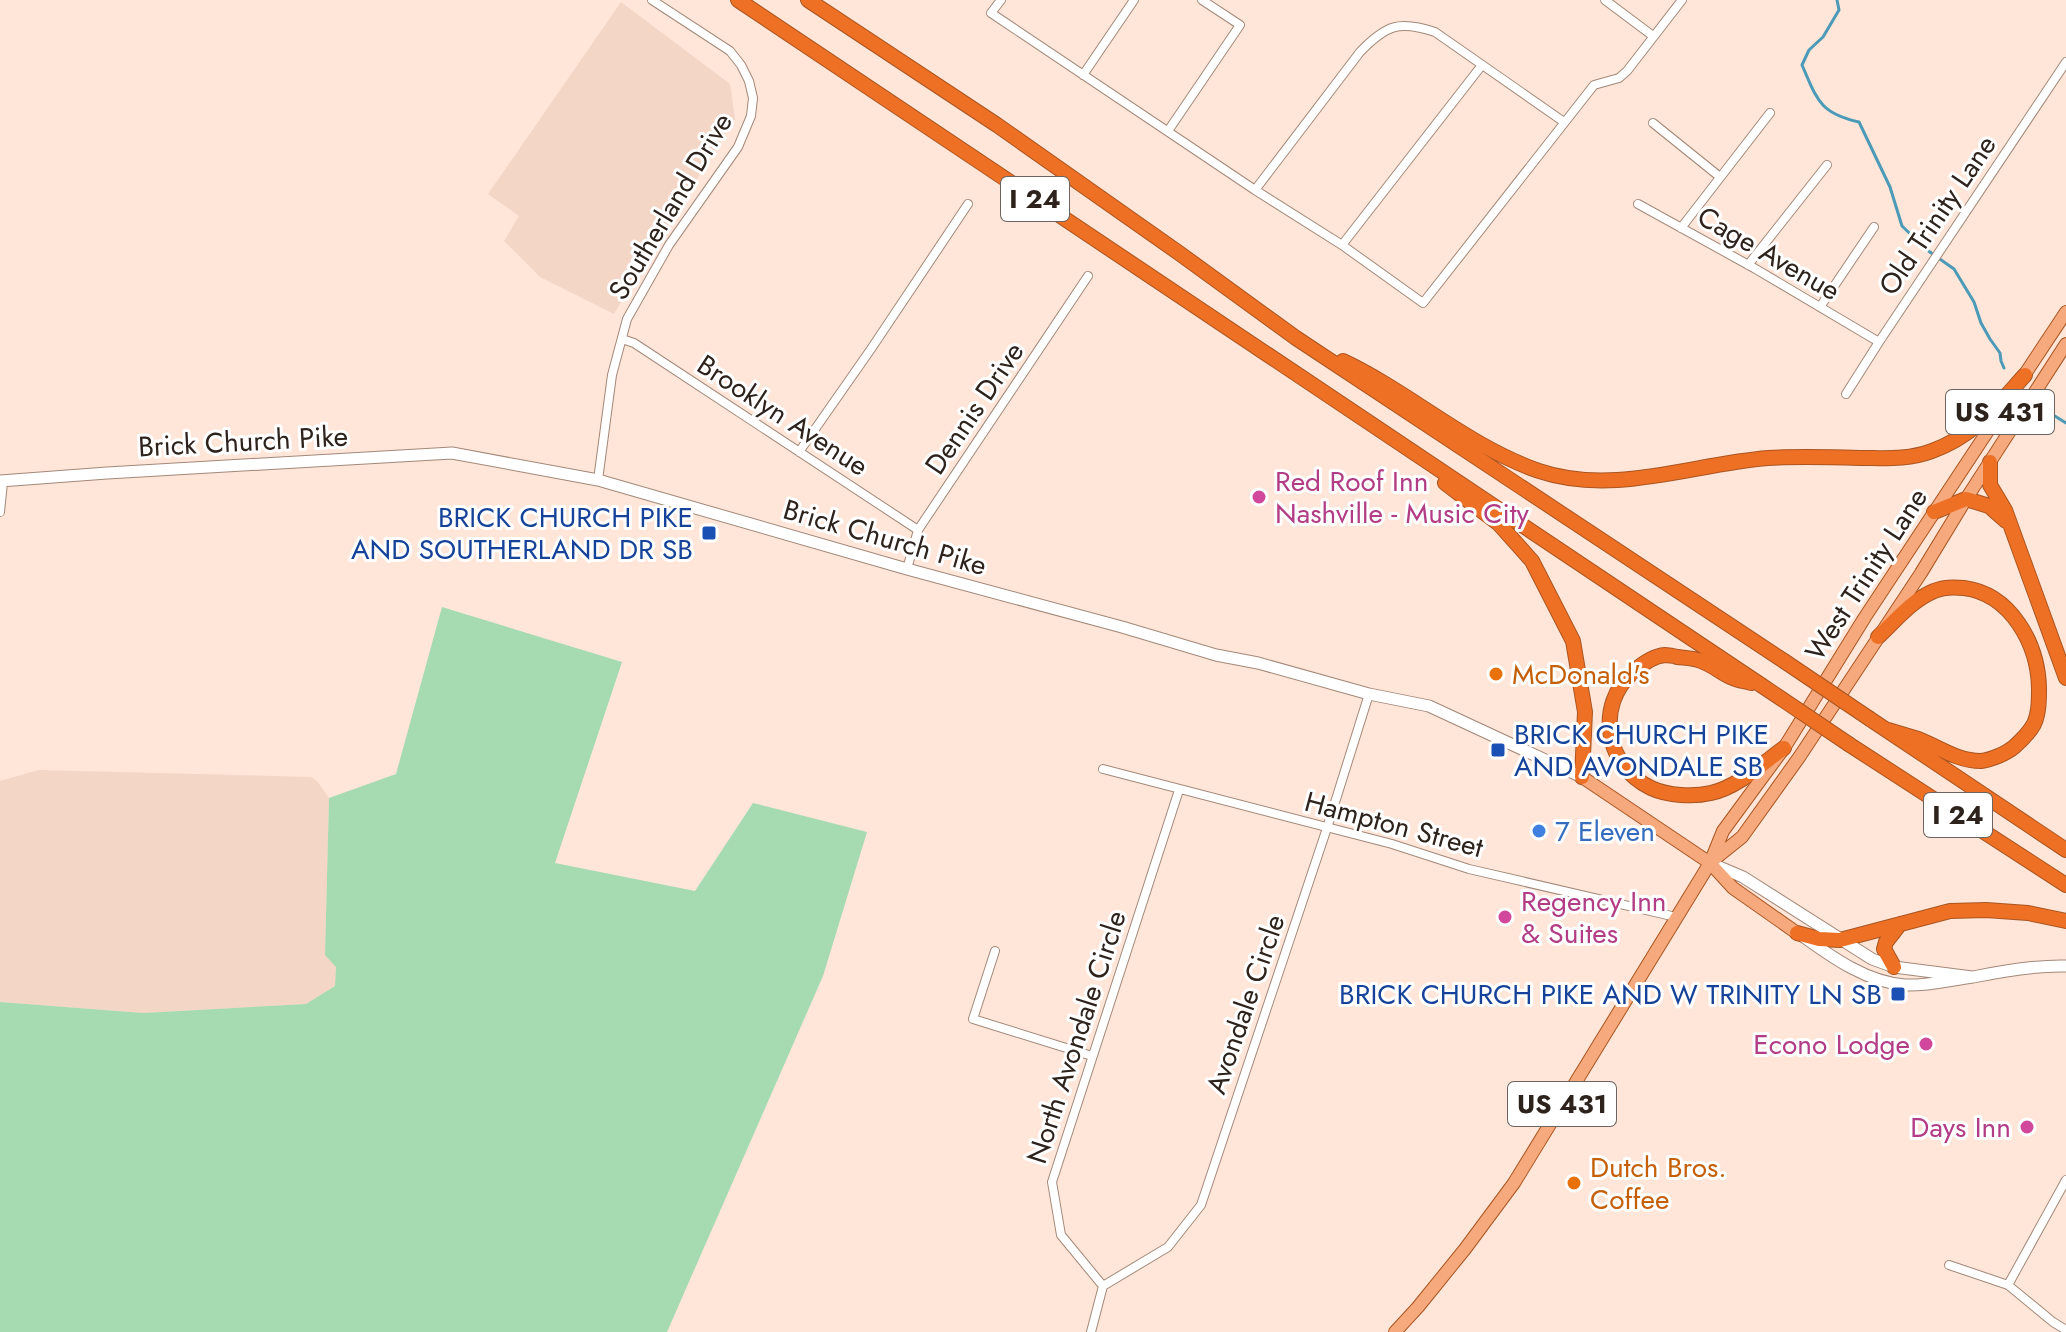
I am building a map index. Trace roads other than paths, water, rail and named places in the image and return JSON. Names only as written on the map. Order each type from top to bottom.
[{"type":"highway","name":"I 24","points":[[738,0],[1850,745],[2066,885]]},
{"type":"highway","name":"I 24","points":[[808,0],[997,125],[1296,338],[2066,850]]},
{"type":"highway","points":[[1296,338],[1371,374],[1475,442],[1516,462],[1542,472],[1598,480],[1660,475],[1770,458],[1906,459],[1953,443],[1977,427],[2025,375]]},
{"type":"highway","points":[[1333,398],[1499,524],[1532,561],[1573,641],[1585,712],[1582,777]]},
{"type":"highway","points":[[1990,462],[1990,485],[2005,510],[2066,678]]},
{"type":"highway","points":[[1934,512],[1966,499],[1989,506],[2011,528]]},
{"type":"highway","points":[[1878,637],[1909,607],[1935,590],[1953,587],[1973,590],[2006,608],[2019,623],[2032,647],[2039,678],[2035,722],[2025,738],[2009,751],[1982,761],[1951,756],[1920,740],[1888,730]]},
{"type":"highway","points":[[1761,685],[1734,679],[1693,659],[1666,655],[1643,664],[1615,692],[1608,728],[1615,750],[1630,773],[1652,788],[1671,794],[1694,795],[1713,793],[1742,779],[1784,748]]},
{"type":"highway","points":[[1797,933],[1840,940],[1950,911],[2028,913],[2066,921]]},
{"type":"highway","points":[[1894,967],[1884,949],[1900,924]]},
{"type":"main road","name":"West Trinity Lane","points":[[1395,1332],[1456,1260],[1514,1183],[1710,863],[1723,831],[1784,748],[1865,617],[2066,312]]},
{"type":"main road","name":"West Trinity Lane","points":[[1710,863],[1742,837],[1800,756],[2066,344]]},
{"type":"main road","name":"Brick Church Pike","points":[[2,482],[452,453],[598,480],[1216,655],[1429,706],[1582,777],[1710,863],[1743,877],[1872,959],[1894,967],[1972,977]]},
{"type":"main road","name":"Brick Church Pike","points":[[1710,863],[1733,888],[1831,956],[1866,975],[1903,985],[1944,983],[2066,966]]},
{"type":"street","name":"Southerland Drive","points":[[598,480],[612,375],[627,319],[669,245],[738,147],[751,116],[753,98],[749,81],[730,51],[652,0]]},
{"type":"street","points":[[1001,0],[991,13],[1342,245],[1423,303],[1594,85],[1619,78],[1627,71],[1682,0]]},
{"type":"street","points":[[1083,75],[1134,0]]},
{"type":"street","points":[[1168,131],[1240,25],[1202,0]]},
{"type":"street","points":[[1605,0],[1653,36]]},
{"type":"street","points":[[1255,190],[1360,52],[1375,37],[1401,25],[1435,32],[1564,122]]},
{"type":"street","name":"Old Trinity Lane","points":[[1846,394],[2066,62]]},
{"type":"street","points":[[1342,245],[1482,65]]},
{"type":"street","points":[[1681,228],[1770,113]]},
{"type":"street","points":[[1653,123],[1720,177]]},
{"type":"street","points":[[1748,265],[1827,165]]},
{"type":"street","points":[[799,452],[968,204]]},
{"type":"street","name":"Cage Avenue","points":[[1638,204],[1879,342]]},
{"type":"street","points":[[1820,307],[1874,227]]},
{"type":"street","name":"Dennis Drive","points":[[907,569],[918,530],[1088,276]]},
{"type":"street","name":"Brooklyn Avenue","points":[[622,339],[634,343],[918,530]]},
{"type":"street","points":[[0,512],[2,482]]},
{"type":"street","name":"Avondale Circle","points":[[1103,1286],[1168,1247],[1201,1205],[1369,694]]},
{"type":"street","name":"Hampton Street","points":[[1103,769],[1392,844],[1469,869],[1676,917]]},
{"type":"street","name":"North Avondale Circle","points":[[1103,1286],[1061,1235],[1052,1182],[1179,790]]},
{"type":"street","points":[[995,951],[973,1019],[1092,1056]]},
{"type":"street","points":[[2008,1285],[2066,1180]]},
{"type":"street","points":[[1949,1265],[2008,1285],[2066,1330]]},
{"type":"street","points":[[1091,1332],[1103,1286]]},
{"type":"waterway","points":[[1837,0],[1839,10],[1823,37],[1809,50],[1802,65],[1821,103],[1835,114],[1859,122],[1890,187],[1902,226],[1927,250],[1954,269],[2000,353],[2004,368]]},
{"type":"waterway","points":[[2050,413],[2066,423]]},
{"type":"place","name":"Red Roof Inn Nashville - Music City","points":[[1259,497]]},
{"type":"place","name":"BRICK CHURCH PIKE AND SOUTHERLAND DR SB","points":[[709,533]]},
{"type":"place","name":"McDonald's","points":[[1496,674]]},
{"type":"place","name":"BRICK CHURCH PIKE AND AVONDALE SB","points":[[1498,750]]},
{"type":"place","name":"7 Eleven","points":[[1539,831]]},
{"type":"place","name":"Regency Inn & Suites","points":[[1505,917]]},
{"type":"place","name":"BRICK CHURCH PIKE AND W TRINITY LN SB","points":[[1898,994]]},
{"type":"place","name":"Econo Lodge","points":[[1926,1044]]},
{"type":"place","name":"Days Inn","points":[[2027,1127]]},
{"type":"place","name":"Dutch Bros. Coffee","points":[[1574,1183]]}]
